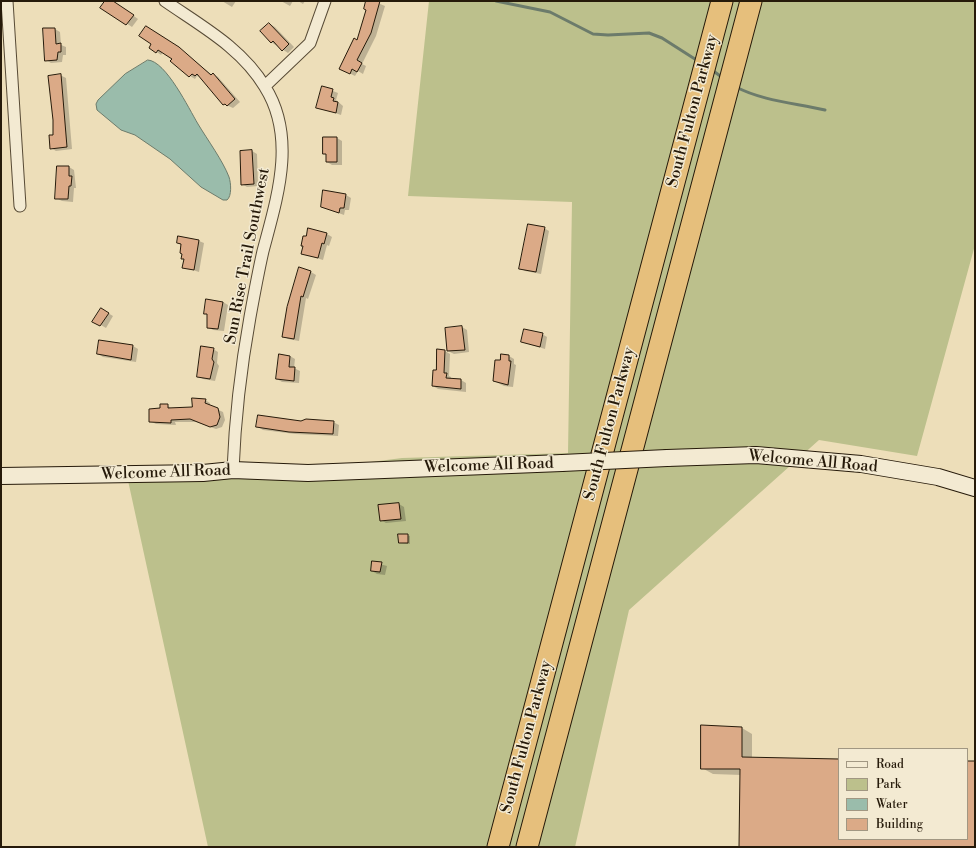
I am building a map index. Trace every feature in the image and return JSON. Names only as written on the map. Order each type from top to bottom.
[{"type":"highway","name":"South Fulton Parkway","points":[[499,842],[722,1]]},
{"type":"highway","name":"South Fulton Parkway","points":[[527,847],[751,1]]},
{"type":"street","points":[[7,1],[20,206]]},
{"type":"street","name":"Sun Rise Trail Southwest","points":[[165,1],[227,44],[248,63],[265,86],[275,107],[280,131],[282,160],[280,183],[258,273],[250,319],[235,432],[233,470]]},
{"type":"street","points":[[265,86],[310,43],[325,1]]},
{"type":"street","name":"Welcome All Road","points":[[1,476],[203,473],[233,470],[308,473],[756,455],[862,464],[938,477],[975,488]]},
{"type":"green space","points":[[429,1],[975,1],[975,245],[917,456],[819,440],[629,610],[575,847],[208,847],[127,476],[332,467],[402,458],[568,453],[572,202],[408,196]]},
{"type":"water","points":[[148,60],[155,62],[169,77],[183,97],[223,164],[229,177],[231,189],[227,200],[223,200],[201,187],[170,159],[135,135],[121,130],[97,110],[96,104],[98,100],[125,74]]},
{"type":"building","points":[[105,1],[113,1],[134,15],[126,25],[100,8]]},
{"type":"building","points":[[366,1],[380,1],[371,33],[357,60],[362,63],[357,72],[352,69],[350,74],[339,69],[354,38],[357,40],[366,10],[364,9]]},
{"type":"building","points":[[269,23],[289,44],[282,51],[273,41],[271,43],[260,31]]},
{"type":"building","points":[[146,26],[179,47],[211,75],[213,73],[235,99],[227,106],[225,104],[223,105],[197,74],[195,76],[192,74],[189,77],[170,61],[172,59],[158,50],[156,53],[149,48],[151,44],[139,36]]},
{"type":"building","points":[[43,28],[55,28],[56,44],[61,43],[61,52],[58,52],[57,60],[45,61]]},
{"type":"building","points":[[61,74],[67,147],[50,149],[49,135],[53,135],[53,120],[48,76]]},
{"type":"building","points":[[322,86],[333,89],[331,97],[334,98],[333,101],[338,102],[336,113],[316,108]]},
{"type":"building","points":[[323,137],[337,137],[337,162],[326,162],[326,154],[323,154]]},
{"type":"building","points":[[252,150],[254,184],[241,185],[240,151]]},
{"type":"building","points":[[57,166],[69,166],[69,176],[72,176],[71,186],[69,186],[68,199],[55,199]]},
{"type":"building","points":[[323,190],[346,194],[344,208],[340,208],[339,213],[321,207]]},
{"type":"building","points":[[528,224],[545,227],[536,272],[519,269]]},
{"type":"building","points":[[308,228],[327,233],[324,244],[322,243],[318,258],[301,254],[303,236],[306,236]]},
{"type":"building","points":[[178,236],[199,240],[194,270],[182,268],[184,259],[181,259],[181,244],[177,243]]},
{"type":"building","points":[[299,267],[311,271],[303,297],[301,296],[294,339],[282,337],[287,307]]},
{"type":"building","points":[[206,299],[223,302],[218,329],[207,328],[207,314],[204,314]]},
{"type":"building","points":[[101,308],[109,313],[100,326],[92,322]]},
{"type":"building","points":[[462,326],[465,350],[447,351],[445,328]]},
{"type":"building","points":[[524,329],[543,333],[540,347],[521,342]]},
{"type":"building","points":[[99,340],[133,345],[131,360],[97,354]]},
{"type":"building","points":[[201,346],[214,348],[212,359],[214,362],[210,379],[197,377]]},
{"type":"building","points":[[437,349],[445,350],[444,373],[447,373],[446,378],[461,379],[461,389],[432,386],[433,370],[436,370]]},
{"type":"building","points":[[279,354],[290,356],[289,367],[295,367],[294,381],[276,379]]},
{"type":"building","points":[[501,354],[509,355],[509,361],[511,361],[508,385],[493,381],[495,360],[500,360]]},
{"type":"building","points":[[192,398],[206,399],[205,403],[218,408],[220,417],[217,425],[210,427],[190,419],[171,420],[171,423],[149,422],[149,409],[160,408],[160,404],[168,404],[168,408],[192,407]]},
{"type":"building","points":[[258,415],[301,421],[306,419],[334,421],[333,434],[289,432],[256,427]]},
{"type":"building","points":[[399,503],[401,519],[380,521],[378,505]]},
{"type":"building","points":[[398,534],[408,534],[408,543],[399,543]]},
{"type":"building","points":[[372,561],[382,562],[380,572],[371,571]]},
{"type":"building","points":[[701,725],[742,727],[742,757],[838,759],[838,840],[968,840],[968,761],[975,761],[975,847],[739,847],[740,769],[701,769]]},
{"type":"waterway","points":[[496,1],[550,12],[593,34],[608,35],[649,33],[662,38],[698,61]]},
{"type":"waterway","points":[[712,70],[723,78]]},
{"type":"waterway","points":[[736,87],[768,99],[825,110]]}]
